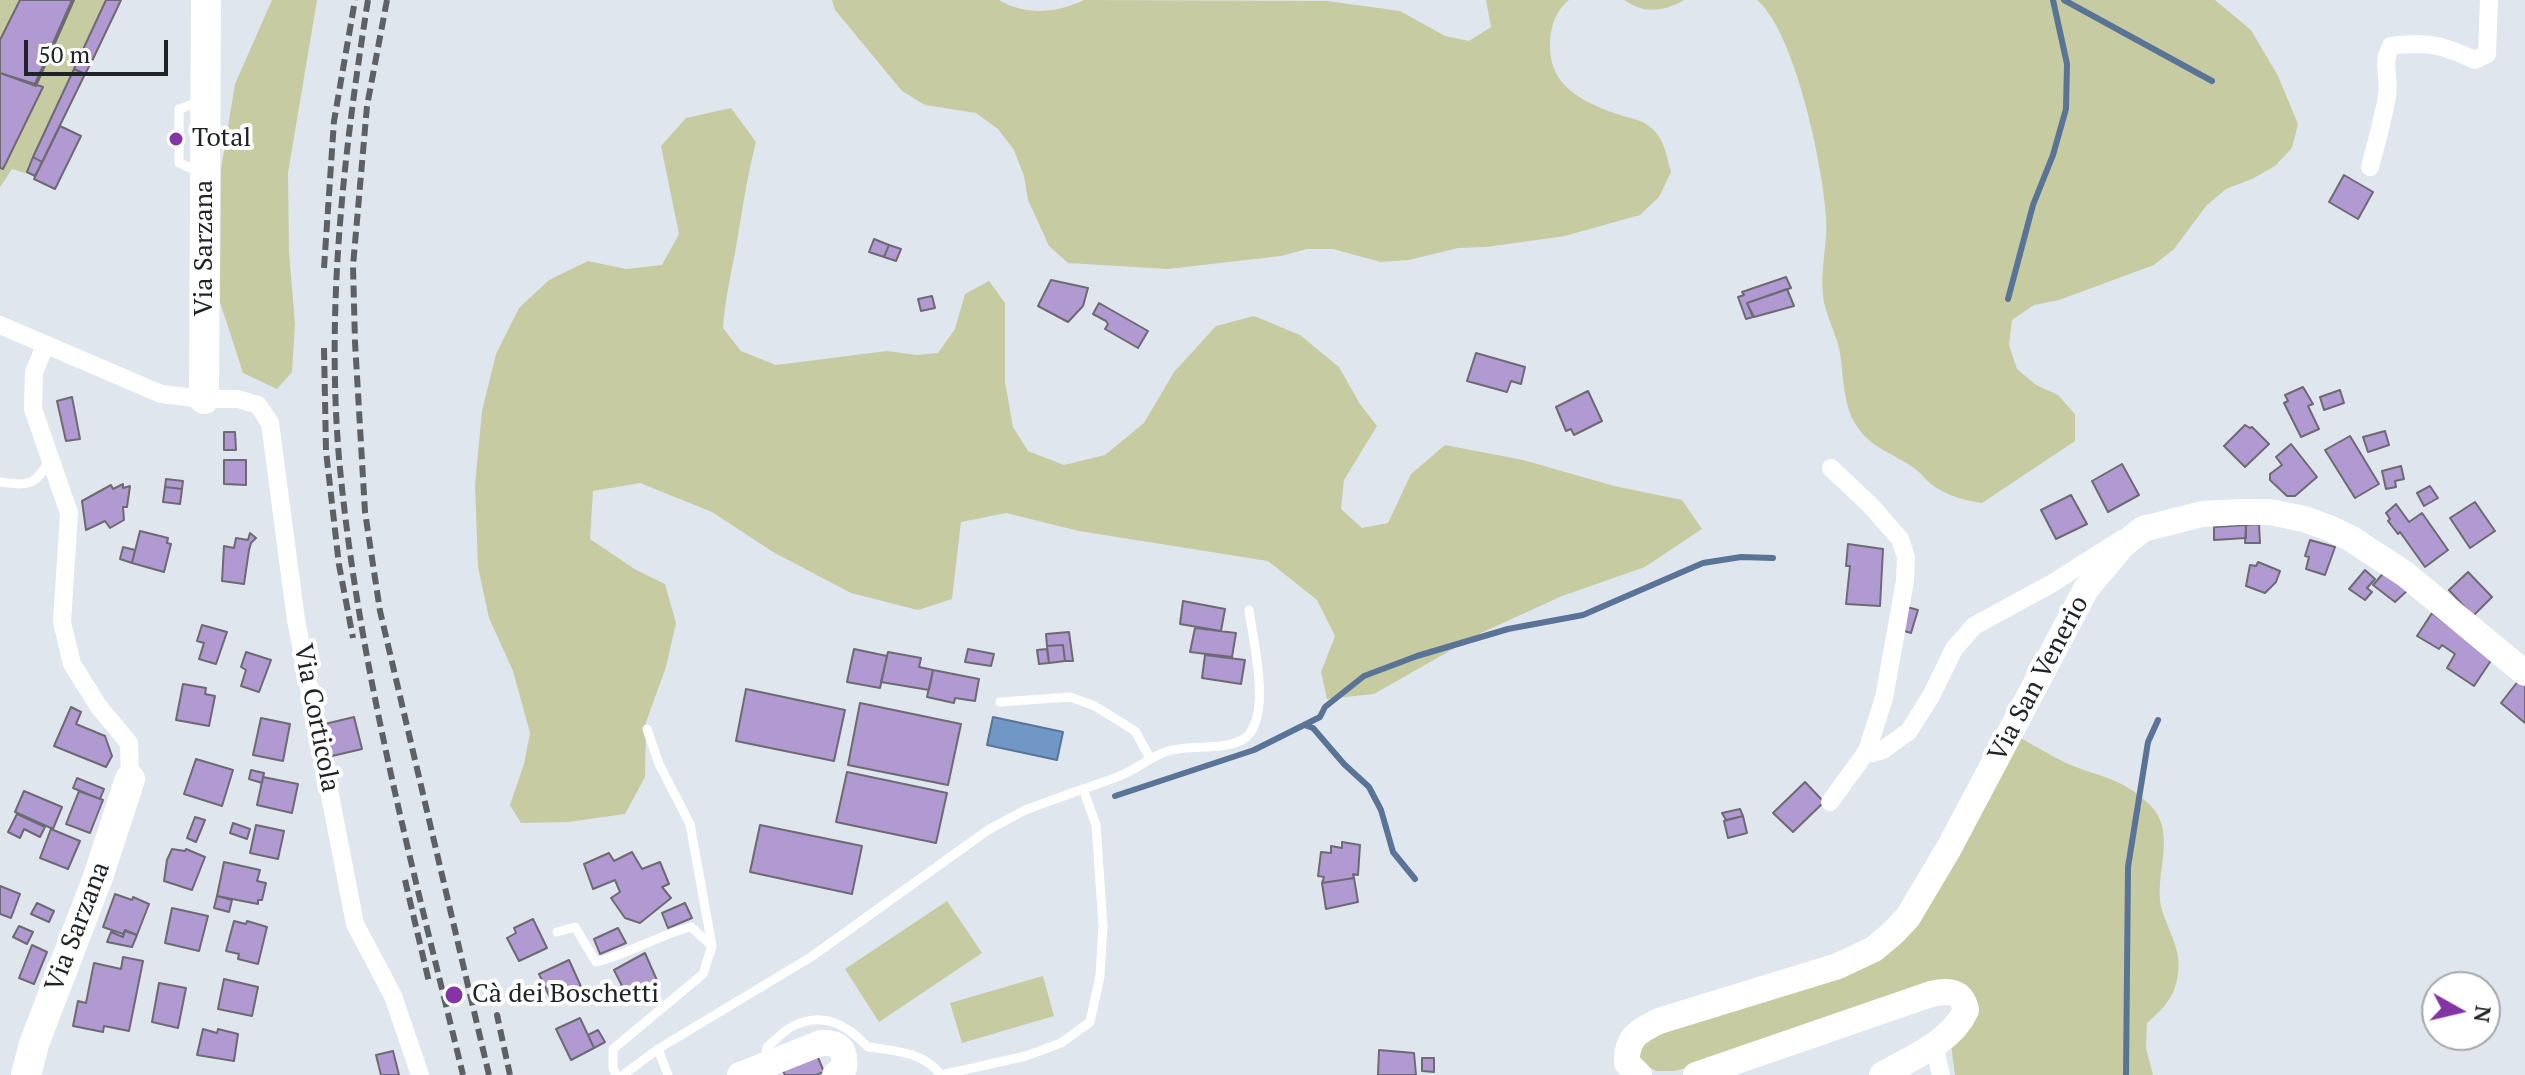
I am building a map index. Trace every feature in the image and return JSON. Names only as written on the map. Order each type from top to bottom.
[{"type":"main road","name":"Via Sarzana","points":[[204,399],[206,0]]},
{"type":"main road","name":"Via Sarzana","points":[[26,1075],[34,1044],[98,877],[130,779]]},
{"type":"street","points":[[2370,167],[2387,98],[2388,78],[2384,58],[2391,46],[2412,43],[2442,45],[2475,60],[2487,54],[2489,0]]},
{"type":"street","name":"Via Corticola","points":[[0,325],[161,394],[238,399],[258,405],[270,423],[296,620],[355,924],[393,996],[420,1075]]},
{"type":"street","points":[[45,346],[34,372],[33,409],[69,513],[62,622],[72,664],[99,707],[129,743],[130,779]]},
{"type":"street","points":[[1830,802],[1867,751],[1884,698],[1905,581],[1906,557],[1900,539],[1831,468]]},
{"type":"street","name":"Via San Venerio","points":[[1639,1075],[1627,1063],[1627,1053],[1629,1043],[1641,1029],[1838,966],[1874,949],[1908,917],[1949,848],[2086,589],[2123,545],[2143,529],[2202,514],[2239,512],[2270,512],[2329,528],[2405,574],[2525,673]]},
{"type":"street","points":[[1867,751],[1883,750],[1909,731],[1931,696],[1954,649],[1974,626],[2011,607],[2105,548],[2143,529]]},
{"type":"street","points":[[1696,1075],[1931,994],[1952,992],[1964,1000],[1966,1010],[1955,1027],[1934,1045],[1882,1075]]},
{"type":"street","points":[[752,1070],[831,1042],[840,1046],[845,1054],[844,1068],[835,1075]]},
{"type":"street","points":[[1934,1045],[1941,1075]]},
{"type":"lane","points":[[0,482],[31,484],[40,477],[50,459]]},
{"type":"lane","points":[[623,1075],[658,1049],[811,957],[988,830],[1025,810],[1124,774],[1170,750],[1221,746],[1241,740],[1254,729],[1259,713],[1249,610]]},
{"type":"lane","points":[[1000,702],[1070,697],[1095,706],[1135,731],[1150,758]]},
{"type":"lane","points":[[616,1075],[613,1049],[703,974],[712,946],[690,824],[659,764],[647,729]]},
{"type":"lane","points":[[752,1070],[767,1047],[792,1026],[827,1019],[853,1031],[868,1047],[898,1051],[929,1061],[941,1075],[1026,1056],[1061,1043],[1090,1022],[1100,976],[1103,926],[1096,825],[1083,789]]},
{"type":"lane","points":[[557,932],[575,927],[596,962],[673,931],[691,927],[712,946]]},
{"type":"lane","points":[[658,1049],[668,1075]]},
{"type":"green space","points":[[0,0],[122,0],[35,176],[12,169],[0,187]]},
{"type":"green space","points":[[272,0],[317,0],[288,173],[289,252],[295,324],[292,372],[277,389],[243,373],[220,302],[221,169],[235,84]]},
{"type":"green space","points":[[832,0],[999,0],[1020,9],[1042,11],[1063,8],[1084,0],[1327,1],[1400,11],[1445,36],[1469,41],[1491,27],[1486,0],[1569,0],[1557,14],[1551,30],[1551,59],[1556,72],[1572,92],[1584,99],[1652,128],[1663,145],[1671,172],[1659,197],[1640,215],[1565,236],[1458,248],[1409,260],[1381,262],[1333,249],[1307,249],[1281,256],[1168,269],[1068,263],[1049,246],[1028,200],[1024,176],[1014,150],[998,129],[976,113],[925,105],[902,91],[835,10]]},
{"type":"green space","points":[[1624,0],[1684,0],[1654,10],[1639,8]]},
{"type":"green space","points":[[1757,0],[2215,0],[2251,30],[2278,76],[2298,124],[2292,148],[2275,166],[2226,189],[2206,206],[2174,249],[2154,265],[2059,300],[2034,305],[2012,320],[2009,345],[2017,369],[2036,385],[2058,395],[2075,414],[2075,441],[1982,503],[1962,499],[1937,488],[1914,468],[1875,445],[1851,416],[1839,348],[1823,296],[1826,217],[1813,134],[1795,69],[1783,40],[1771,16]]},
{"type":"green space","points":[[731,108],[756,142],[723,328],[741,351],[776,365],[887,351],[917,355],[938,353],[955,329],[965,294],[989,281],[1005,303],[1005,382],[1013,427],[1028,451],[1064,465],[1105,455],[1144,423],[1174,372],[1216,326],[1254,316],[1300,335],[1339,367],[1377,426],[1344,480],[1341,509],[1362,528],[1388,523],[1411,474],[1445,445],[1523,460],[1614,486],[1682,500],[1702,529],[1645,567],[1562,596],[1481,633],[1374,694],[1327,699],[1321,672],[1335,636],[1317,600],[1268,561],[1079,531],[1006,513],[961,522],[952,599],[918,610],[851,593],[773,552],[712,512],[640,483],[593,491],[590,539],[636,570],[665,584],[676,623],[666,667],[646,722],[645,777],[625,814],[568,822],[521,823],[510,805],[524,764],[530,733],[513,671],[489,618],[478,567],[475,485],[482,411],[496,354],[519,308],[549,280],[588,261],[626,269],[662,265],[679,234],[661,146],[686,118]]},
{"type":"green space","points":[[2021,738],[2064,762],[2130,789],[2151,806],[2159,818],[2164,844],[2160,900],[2179,964],[2171,996],[2147,1023],[2146,1048],[2153,1075],[1955,1075],[1951,1044],[1973,996],[1674,1071],[1657,1071],[1641,1064],[1638,1047],[1646,1038],[1879,957]]},
{"type":"green space","points":[[947,901],[982,953],[879,1022],[845,969]]},
{"type":"green space","points":[[1043,976],[1054,1016],[962,1043],[950,1003]]},
{"type":"water","points":[[993,717],[1063,732],[1057,760],[987,745]]},
{"type":"building","points":[[20,0],[74,0],[36,86],[0,73],[0,40]]},
{"type":"building","points":[[72,0],[36,86],[0,73],[35,84]]},
{"type":"building","points":[[106,0],[121,0],[92,61],[80,56]]},
{"type":"building","points":[[80,56],[92,61],[85,74],[74,69]]},
{"type":"building","points":[[74,69],[85,74],[42,162],[33,157]]},
{"type":"building","points":[[0,73],[43,87],[3,169],[0,168]]},
{"type":"building","points":[[60,126],[81,136],[55,189],[34,179]]},
{"type":"building","points":[[33,157],[42,162],[35,176],[27,172]]},
{"type":"building","points":[[2344,175],[2373,192],[2358,219],[2329,202]]},
{"type":"building","points":[[874,239],[889,245],[884,257],[869,252]]},
{"type":"building","points":[[889,245],[901,249],[896,261],[884,257]]},
{"type":"building","points":[[1786,277],[1791,288],[1747,303],[1753,317],[1746,319],[1738,297],[1744,295],[1742,292]]},
{"type":"building","points":[[1051,280],[1088,288],[1083,306],[1068,322],[1038,306]]},
{"type":"building","points":[[1787,289],[1794,306],[1754,317],[1747,303]]},
{"type":"building","points":[[932,296],[935,308],[921,311],[918,299]]},
{"type":"building","points":[[1099,303],[1148,331],[1138,348],[1105,329],[1106,321],[1093,314]]},
{"type":"building","points":[[1476,353],[1525,367],[1521,384],[1511,381],[1507,392],[1467,381]]},
{"type":"building","points":[[2303,387],[2313,404],[2308,406],[2319,429],[2301,437],[2284,403],[2288,401],[2285,395]]},
{"type":"building","points":[[2340,390],[2344,403],[2324,410],[2320,397]]},
{"type":"building","points":[[1588,391],[1602,421],[1574,435],[1571,429],[1566,431],[1556,407]]},
{"type":"building","points":[[72,397],[80,439],[66,441],[57,401]]},
{"type":"building","points":[[2245,425],[2252,427],[2269,444],[2245,467],[2224,446]]},
{"type":"building","points":[[2385,431],[2389,445],[2368,452],[2363,437]]},
{"type":"building","points":[[224,432],[235,432],[236,450],[224,450]]},
{"type":"building","points":[[2350,436],[2379,484],[2355,498],[2325,450]]},
{"type":"building","points":[[2291,444],[2317,477],[2295,496],[2287,496],[2270,480],[2270,474],[2282,465],[2276,457]]},
{"type":"building","points":[[224,460],[246,460],[246,485],[224,484]]},
{"type":"building","points":[[2122,464],[2139,495],[2108,512],[2092,481]]},
{"type":"building","points":[[2401,466],[2404,479],[2395,481],[2396,487],[2386,489],[2382,471]]},
{"type":"building","points":[[166,479],[183,481],[182,489],[165,487]]},
{"type":"building","points":[[123,484],[123,488],[130,486],[127,507],[123,507],[124,520],[110,528],[105,521],[86,530],[82,501],[111,485],[113,489]]},
{"type":"building","points":[[2430,486],[2438,498],[2424,506],[2417,493]]},
{"type":"building","points":[[165,487],[182,489],[180,504],[163,502]]},
{"type":"building","points":[[2071,495],[2087,524],[2056,539],[2041,510]]},
{"type":"building","points":[[2475,502],[2495,531],[2470,548],[2450,518]]},
{"type":"building","points":[[2396,504],[2409,522],[2422,513],[2448,550],[2425,567],[2400,532],[2398,534],[2388,521],[2390,519],[2386,513]]},
{"type":"building","points":[[2259,524],[2260,543],[2245,543],[2246,525]]},
{"type":"building","points":[[2246,525],[2246,538],[2214,540],[2214,527]]},
{"type":"building","points":[[140,531],[168,538],[167,543],[171,544],[164,572],[132,563]]},
{"type":"building","points":[[250,533],[256,538],[249,550],[244,584],[222,581],[224,546],[234,548],[236,538],[248,540]]},
{"type":"building","points":[[2310,540],[2335,547],[2325,575],[2306,569],[2309,557],[2305,556]]},
{"type":"building","points":[[1848,544],[1883,549],[1880,606],[1846,604],[1850,566],[1846,566]]},
{"type":"building","points":[[123,547],[135,550],[132,563],[120,559]]},
{"type":"building","points":[[2258,562],[2280,571],[2276,582],[2265,593],[2246,586],[2250,565],[2256,566]]},
{"type":"building","points":[[2387,569],[2410,588],[2395,602],[2373,585]]},
{"type":"building","points":[[2365,570],[2375,579],[2367,588],[2372,592],[2365,600],[2349,589]]},
{"type":"building","points":[[2468,572],[2492,597],[2473,616],[2449,590]]},
{"type":"building","points":[[1183,601],[1225,609],[1221,631],[1180,624]]},
{"type":"building","points":[[1907,607],[1918,610],[1911,633],[1898,629]]},
{"type":"building","points":[[2432,613],[2492,659],[2474,686],[2447,668],[2455,654],[2442,645],[2439,649],[2417,636]]},
{"type":"building","points":[[202,625],[227,632],[216,664],[199,659],[204,643],[197,641]]},
{"type":"building","points":[[1195,628],[1236,633],[1232,657],[1190,652]]},
{"type":"building","points":[[1069,632],[1073,661],[1065,661],[1063,645],[1047,646],[1046,634]]},
{"type":"building","points":[[1063,645],[1065,661],[1049,663],[1047,646]]},
{"type":"building","points":[[854,649],[887,656],[880,688],[847,682]]},
{"type":"building","points":[[968,649],[994,654],[991,666],[965,662]]},
{"type":"building","points":[[1047,649],[1049,663],[1039,664],[1037,650]]},
{"type":"building","points":[[246,652],[271,660],[259,692],[241,686],[246,670],[241,667]]},
{"type":"building","points":[[888,652],[921,658],[919,667],[933,670],[929,690],[881,682]]},
{"type":"building","points":[[1205,655],[1245,660],[1241,684],[1202,678]]},
{"type":"building","points":[[933,670],[979,679],[975,701],[955,698],[954,703],[927,697]]},
{"type":"building","points":[[2519,680],[2525,685],[2525,723],[2501,703]]},
{"type":"building","points":[[183,684],[206,688],[205,694],[215,696],[209,726],[176,720]]},
{"type":"building","points":[[746,689],[845,710],[834,761],[736,741]]},
{"type":"building","points":[[860,703],[961,724],[948,785],[848,765]]},
{"type":"building","points":[[71,707],[81,712],[76,724],[105,736],[112,756],[106,767],[54,746]]},
{"type":"building","points":[[354,717],[362,749],[332,756],[325,724]]},
{"type":"building","points":[[261,718],[290,724],[283,761],[253,755]]},
{"type":"building","points":[[196,759],[233,770],[222,806],[184,794]]},
{"type":"building","points":[[251,770],[264,773],[262,783],[249,779]]},
{"type":"building","points":[[847,772],[947,793],[936,843],[836,822]]},
{"type":"building","points":[[263,777],[298,784],[292,813],[257,805]]},
{"type":"building","points":[[77,778],[104,789],[100,799],[73,788]]},
{"type":"building","points":[[1805,782],[1824,802],[1793,832],[1773,813]]},
{"type":"building","points":[[24,791],[62,807],[53,829],[15,812]]},
{"type":"building","points":[[79,791],[103,800],[90,833],[66,824]]},
{"type":"building","points":[[1740,809],[1743,816],[1726,820],[1722,813]]},
{"type":"building","points":[[17,814],[45,827],[40,837],[24,829],[20,838],[8,832]]},
{"type":"building","points":[[1743,816],[1747,833],[1728,838],[1724,821]]},
{"type":"building","points":[[195,817],[205,820],[196,842],[187,838]]},
{"type":"building","points":[[233,823],[250,829],[247,839],[230,833]]},
{"type":"building","points":[[256,825],[284,831],[278,859],[250,853]]},
{"type":"building","points":[[760,825],[862,846],[852,894],[750,872]]},
{"type":"building","points":[[51,829],[80,841],[68,869],[40,858]]},
{"type":"building","points":[[1342,842],[1360,845],[1358,875],[1322,883],[1324,877],[1318,876],[1321,852],[1331,853],[1331,846],[1342,848]]},
{"type":"building","points":[[172,849],[186,849],[205,857],[192,890],[164,881]]},
{"type":"building","points":[[632,852],[642,869],[660,862],[669,884],[662,887],[671,898],[640,923],[625,918],[611,898],[620,892],[615,880],[593,889],[584,864],[609,853],[614,861]]},
{"type":"building","points":[[224,862],[260,870],[257,881],[266,883],[258,904],[217,896]]},
{"type":"building","points":[[1354,878],[1358,902],[1326,909],[1322,883]]},
{"type":"building","points":[[0,886],[20,894],[11,918],[0,914]]},
{"type":"building","points":[[115,894],[149,904],[137,935],[103,927]]},
{"type":"building","points":[[217,896],[232,900],[229,912],[214,908]]},
{"type":"building","points":[[37,903],[54,911],[49,922],[31,914]]},
{"type":"building","points":[[685,903],[692,918],[668,928],[662,913]]},
{"type":"building","points":[[172,908],[208,916],[199,951],[165,943]]},
{"type":"building","points":[[533,919],[547,948],[519,961],[507,938],[516,933],[514,928]]},
{"type":"building","points":[[234,921],[267,927],[258,964],[238,959],[239,954],[226,951]]},
{"type":"building","points":[[19,926],[33,932],[27,944],[13,937]]},
{"type":"building","points":[[618,928],[626,943],[600,954],[594,939]]},
{"type":"building","points":[[125,931],[137,935],[132,947],[107,942],[111,932],[123,937]]},
{"type":"building","points":[[32,945],[47,952],[34,984],[19,978]]},
{"type":"building","points":[[645,953],[659,985],[632,998],[629,992],[626,994],[614,970]]},
{"type":"building","points":[[123,957],[143,961],[129,1031],[104,1026],[103,1032],[73,1026],[78,1001],[86,1003],[94,963],[121,969]]},
{"type":"building","points":[[569,960],[583,991],[553,1004],[539,974]]},
{"type":"building","points":[[224,979],[258,987],[252,1016],[218,1009]]},
{"type":"building","points":[[159,983],[186,988],[178,1028],[152,1022]]},
{"type":"building","points":[[580,1018],[594,1048],[571,1060],[556,1029]]},
{"type":"building","points":[[203,1029],[238,1034],[234,1061],[197,1055]]},
{"type":"building","points":[[598,1030],[605,1042],[594,1048],[588,1035]]},
{"type":"building","points":[[1379,1050],[1414,1053],[1416,1075],[1378,1075]]},
{"type":"building","points":[[393,1051],[399,1075],[381,1075],[376,1055]]},
{"type":"building","points":[[817,1055],[824,1072],[785,1075],[782,1069]]},
{"type":"building","points":[[1422,1058],[1434,1058],[1434,1072],[1422,1071]]},
{"type":"waterway","points":[[2008,299],[2033,205],[2053,155],[2066,109],[2067,64],[2053,0]]},
{"type":"waterway","points":[[2064,0],[2212,81]]},
{"type":"waterway","points":[[1115,796],[1254,750],[1320,717],[1325,707],[1364,676],[1417,656],[1508,629],[1583,615],[1703,563],[1741,557],[1773,558]]},
{"type":"waterway","points":[[2126,1075],[2128,867],[2148,742],[2158,720]]},
{"type":"waterway","points":[[1304,725],[1313,728],[1369,787],[1381,810],[1393,852],[1415,879]]},
{"type":"railway","points":[[324,268],[334,121],[355,0]]},
{"type":"railway","points":[[368,0],[345,171],[336,286],[339,458],[348,536],[374,692],[407,846],[463,1075]]},
{"type":"railway","points":[[387,0],[367,106],[353,266],[365,512],[380,611],[489,1075]]},
{"type":"railway","points":[[324,348],[326,451],[339,565],[353,638]]},
{"type":"railway","points":[[405,880],[429,982]]},
{"type":"railway","points":[[498,1018],[497,1015],[510,1075]]},
{"type":"place","name":"Total","points":[[176,139]]},
{"type":"place","name":"Cà dei Boschetti","points":[[454,995]]}]
